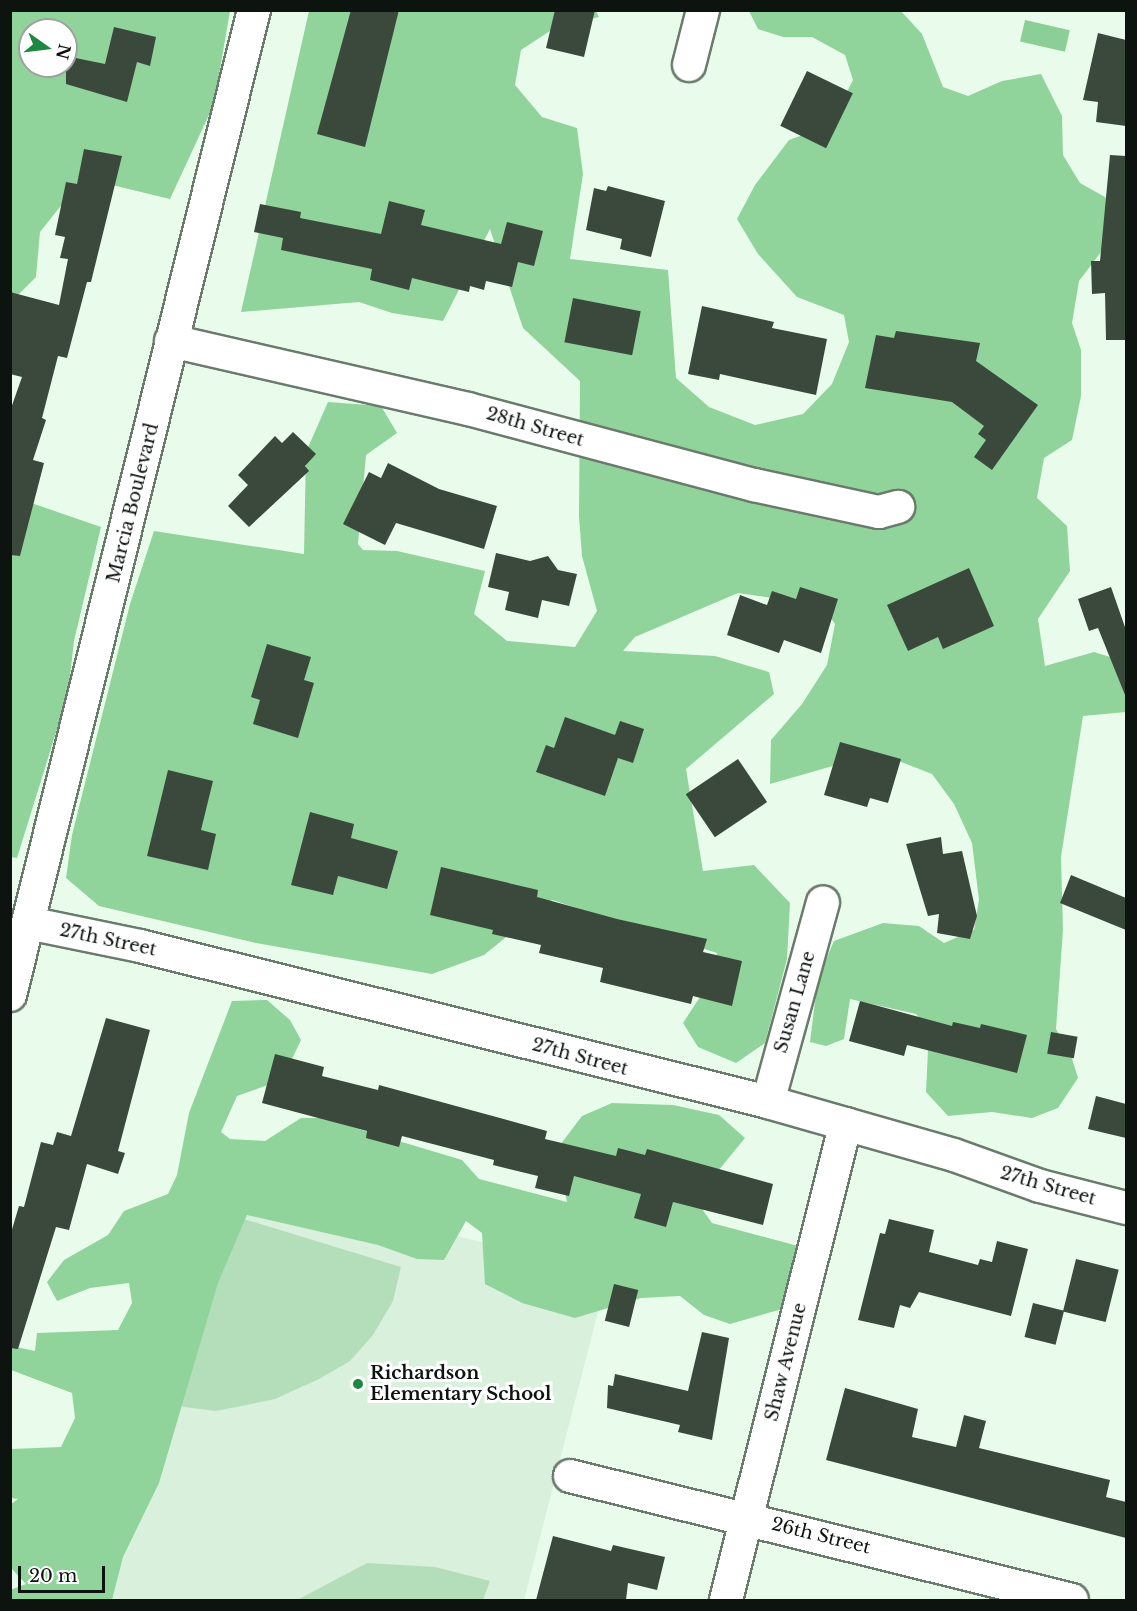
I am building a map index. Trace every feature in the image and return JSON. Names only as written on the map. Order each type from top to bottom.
[{"type":"street","name":"Marcia Boulevard","points":[[10,995],[28,923],[23,887],[171,341],[254,10]]},
{"type":"street","points":[[689,65],[703,10]]},
{"type":"street","name":"28th Street","points":[[171,341],[472,410],[754,485],[879,512],[898,507]]},
{"type":"street","name":"Susan Lane","points":[[768,1102],[823,902]]},
{"type":"street","name":"27th Street","points":[[28,923],[140,946],[768,1102],[954,1155],[1040,1186],[1126,1208]]},
{"type":"street","name":"Shaw Avenue","points":[[726,1600],[846,1124]]},
{"type":"street","name":"26th Street","points":[[570,1476],[748,1517],[1072,1600]]},
{"type":"shaded area","points":[[11,11],[230,11],[214,104],[170,199],[83,178],[40,232],[36,277],[11,302]]},
{"type":"shaded area","points":[[309,11],[596,11],[599,17],[553,29],[521,50],[515,85],[542,117],[577,128],[583,174],[570,259],[668,270],[676,378],[709,407],[755,425],[803,414],[832,384],[849,342],[844,315],[797,297],[758,254],[737,219],[755,185],[789,140],[830,125],[853,80],[845,55],[812,37],[783,37],[758,29],[749,11],[901,11],[922,34],[943,87],[968,96],[1002,81],[1041,74],[1062,116],[1063,155],[1080,183],[1105,197],[1120,227],[1079,281],[1072,323],[1081,350],[1081,396],[1072,440],[1044,458],[1037,498],[1067,526],[1070,571],[1038,619],[1045,666],[1094,652],[1126,662],[1126,712],[1083,716],[1061,857],[1063,930],[1056,1029],[1070,1052],[1078,1078],[1058,1108],[1032,1118],[992,1112],[948,1116],[926,1092],[929,1029],[916,1014],[850,999],[844,1039],[826,1046],[810,1042],[818,978],[834,941],[883,923],[919,926],[944,943],[974,930],[979,900],[972,843],[954,804],[932,774],[878,753],[770,784],[771,740],[802,704],[827,665],[835,624],[821,605],[738,593],[635,637],[623,651],[715,656],[769,672],[774,694],[686,769],[703,871],[754,865],[790,903],[787,959],[765,1043],[736,1063],[698,1047],[683,1023],[711,980],[717,953],[552,900],[484,955],[432,974],[256,943],[99,906],[66,878],[72,835],[130,604],[154,531],[304,554],[306,452],[328,402],[381,406],[397,433],[366,455],[358,544],[363,550],[397,551],[485,571],[474,614],[507,641],[575,647],[597,611],[582,556],[579,516],[580,381],[523,328],[490,229],[443,321],[392,313],[359,302],[241,312]]},
{"type":"shaded area","points":[[1025,20],[1070,30],[1065,52],[1020,41]]},
{"type":"shaded area","points":[[11,496],[101,527],[74,641],[68,694],[17,858],[11,857]]},
{"type":"shaded area","points":[[267,1000],[290,1020],[301,1040],[282,1080],[237,1096],[221,1132],[230,1139],[265,1141],[301,1118],[322,1118],[462,1160],[479,1179],[567,1202],[557,1149],[582,1116],[612,1103],[673,1105],[719,1115],[745,1138],[695,1199],[712,1223],[798,1246],[803,1278],[793,1306],[730,1324],[704,1315],[680,1296],[641,1298],[575,1318],[522,1303],[485,1284],[482,1233],[466,1221],[444,1260],[417,1259],[378,1245],[247,1215],[218,1283],[159,1483],[123,1557],[112,1600],[11,1600],[10,1590],[26,1584],[11,1568],[11,1504],[18,1499],[11,1498],[11,1449],[61,1447],[75,1418],[72,1393],[11,1370],[11,1346],[35,1351],[37,1333],[118,1330],[132,1303],[129,1283],[90,1288],[57,1301],[47,1282],[64,1260],[108,1235],[124,1211],[168,1194],[177,1175],[189,1113],[232,1001]]},
{"type":"shaded area","name":"Richardson Elementary School","points":[[220,1178],[608,1273],[524,1600],[80,1600]]},
{"type":"shaded area","points":[[244,1219],[401,1267],[393,1301],[373,1335],[350,1361],[319,1379],[275,1399],[216,1411],[177,1406],[222,1236]]},
{"type":"shaded area","points":[[367,1563],[435,1567],[490,1581],[483,1600],[297,1600]]},
{"type":"building","points":[[351,10],[399,10],[365,147],[317,134]]},
{"type":"building","points":[[555,10],[595,10],[584,57],[546,48]]},
{"type":"building","points":[[114,27],[156,37],[150,66],[137,62],[127,102],[66,84],[66,78],[78,78],[78,58],[105,64]]},
{"type":"building","points":[[1098,33],[1126,40],[1126,126],[1096,122],[1098,102],[1083,100]]},
{"type":"building","points":[[807,71],[853,93],[826,148],[780,126]]},
{"type":"building","points":[[84,149],[122,156],[91,282],[87,282],[67,358],[58,356],[42,418],[46,420],[33,460],[44,463],[20,556],[10,555],[10,411],[22,377],[10,374],[10,292],[59,305],[68,259],[60,258],[65,237],[55,235],[66,182],[77,184]]},
{"type":"building","points":[[1110,155],[1126,156],[1126,340],[1106,340],[1105,293],[1092,294],[1091,261],[1100,261]]},
{"type":"building","points":[[608,186],[665,201],[651,257],[620,249],[622,239],[586,230],[594,188],[606,191]]},
{"type":"building","points":[[389,201],[425,210],[421,225],[501,244],[507,222],[543,231],[534,266],[518,262],[512,287],[486,281],[484,290],[470,286],[469,292],[412,278],[409,290],[370,280],[372,269],[281,250],[283,238],[254,232],[260,204],[301,212],[300,218],[381,234]]},
{"type":"building","points":[[573,298],[641,311],[632,355],[564,342]]},
{"type":"building","points":[[702,306],[774,322],[772,328],[827,339],[816,395],[720,374],[719,380],[688,374]]},
{"type":"building","points":[[896,331],[980,343],[976,361],[1038,405],[992,470],[974,457],[986,440],[978,434],[984,426],[952,402],[865,388],[876,335],[894,338]]},
{"type":"building","points":[[293,432],[316,454],[305,466],[309,471],[249,527],[228,506],[248,485],[238,475],[275,436],[282,443]]},
{"type":"building","points":[[388,463],[439,489],[497,506],[484,549],[396,523],[385,545],[343,524],[369,472],[381,478]]},
{"type":"building","points":[[496,553],[530,561],[548,556],[558,570],[577,574],[569,606],[542,600],[538,618],[505,610],[509,592],[488,587]]},
{"type":"building","points":[[969,568],[994,626],[943,649],[938,637],[908,651],[887,605]]},
{"type":"building","points":[[800,587],[838,599],[821,653],[784,640],[779,653],[727,635],[740,595],[767,605],[772,591],[796,599]]},
{"type":"building","points":[[1111,587],[1126,630],[1125,695],[1098,628],[1089,631],[1078,599]]},
{"type":"building","points":[[267,644],[311,657],[304,680],[314,683],[298,738],[253,724],[260,700],[251,697]]},
{"type":"building","points":[[565,717],[615,735],[620,721],[644,729],[633,763],[618,758],[605,796],[536,772],[546,745],[554,748]]},
{"type":"building","points":[[840,742],[901,759],[888,803],[870,798],[867,807],[824,795]]},
{"type":"building","points":[[738,759],[767,802],[715,837],[686,794]]},
{"type":"building","points":[[168,770],[213,781],[201,830],[216,834],[208,870],[147,856]]},
{"type":"building","points":[[310,812],[354,824],[351,838],[398,851],[387,889],[338,876],[333,895],[291,885]]},
{"type":"building","points":[[941,837],[943,854],[962,851],[977,916],[970,939],[937,933],[939,914],[928,916],[906,844]]},
{"type":"building","points":[[441,867],[538,890],[537,897],[617,919],[707,939],[703,952],[742,961],[732,1006],[693,996],[691,1004],[600,982],[603,968],[539,953],[541,945],[492,934],[493,930],[430,915]]},
{"type":"building","points":[[1071,875],[1126,898],[1126,930],[1060,903]]},
{"type":"building","points":[[860,1001],[952,1026],[953,1022],[980,1028],[981,1024],[1027,1035],[1017,1073],[907,1045],[904,1056],[849,1041]]},
{"type":"building","points":[[106,1018],[150,1030],[118,1151],[125,1153],[118,1174],[87,1164],[69,1230],[56,1227],[18,1349],[10,1348],[10,1236],[19,1206],[24,1207],[41,1142],[53,1145],[57,1132],[71,1136]]},
{"type":"building","points":[[1051,1032],[1078,1037],[1074,1058],[1047,1054]]},
{"type":"building","points":[[275,1054],[324,1067],[322,1076],[378,1090],[379,1085],[547,1131],[545,1139],[616,1156],[618,1148],[645,1155],[647,1149],[773,1184],[763,1225],[673,1202],[666,1227],[634,1218],[641,1194],[574,1176],[569,1196],[535,1188],[538,1176],[493,1165],[494,1160],[402,1136],[399,1147],[366,1138],[367,1131],[262,1103]]},
{"type":"building","points":[[1096,1096],[1126,1104],[1126,1138],[1088,1129]]},
{"type":"building","points":[[889,1219],[934,1230],[929,1252],[978,1265],[980,1259],[992,1262],[997,1241],[1028,1249],[1011,1316],[919,1292],[910,1308],[900,1305],[894,1328],[858,1320],[880,1233],[885,1234]]},
{"type":"building","points":[[1076,1259],[1119,1270],[1106,1322],[1063,1311]]},
{"type":"building","points":[[614,1284],[638,1290],[629,1327],[605,1321]]},
{"type":"building","points":[[1033,1303],[1064,1311],[1056,1345],[1025,1337]]},
{"type":"building","points":[[702,1332],[729,1338],[712,1440],[678,1432],[680,1425],[607,1408],[608,1385],[613,1386],[615,1374],[688,1391]]},
{"type":"building","points":[[845,1388],[918,1409],[912,1437],[956,1447],[964,1415],[986,1421],[979,1448],[1110,1480],[1106,1497],[1126,1502],[1126,1538],[826,1460]]},
{"type":"building","points":[[553,1536],[611,1551],[613,1545],[665,1557],[657,1590],[628,1583],[626,1600],[536,1600]]},
{"type":"place","name":"Richardson Elementary School","points":[[358,1384]]}]
